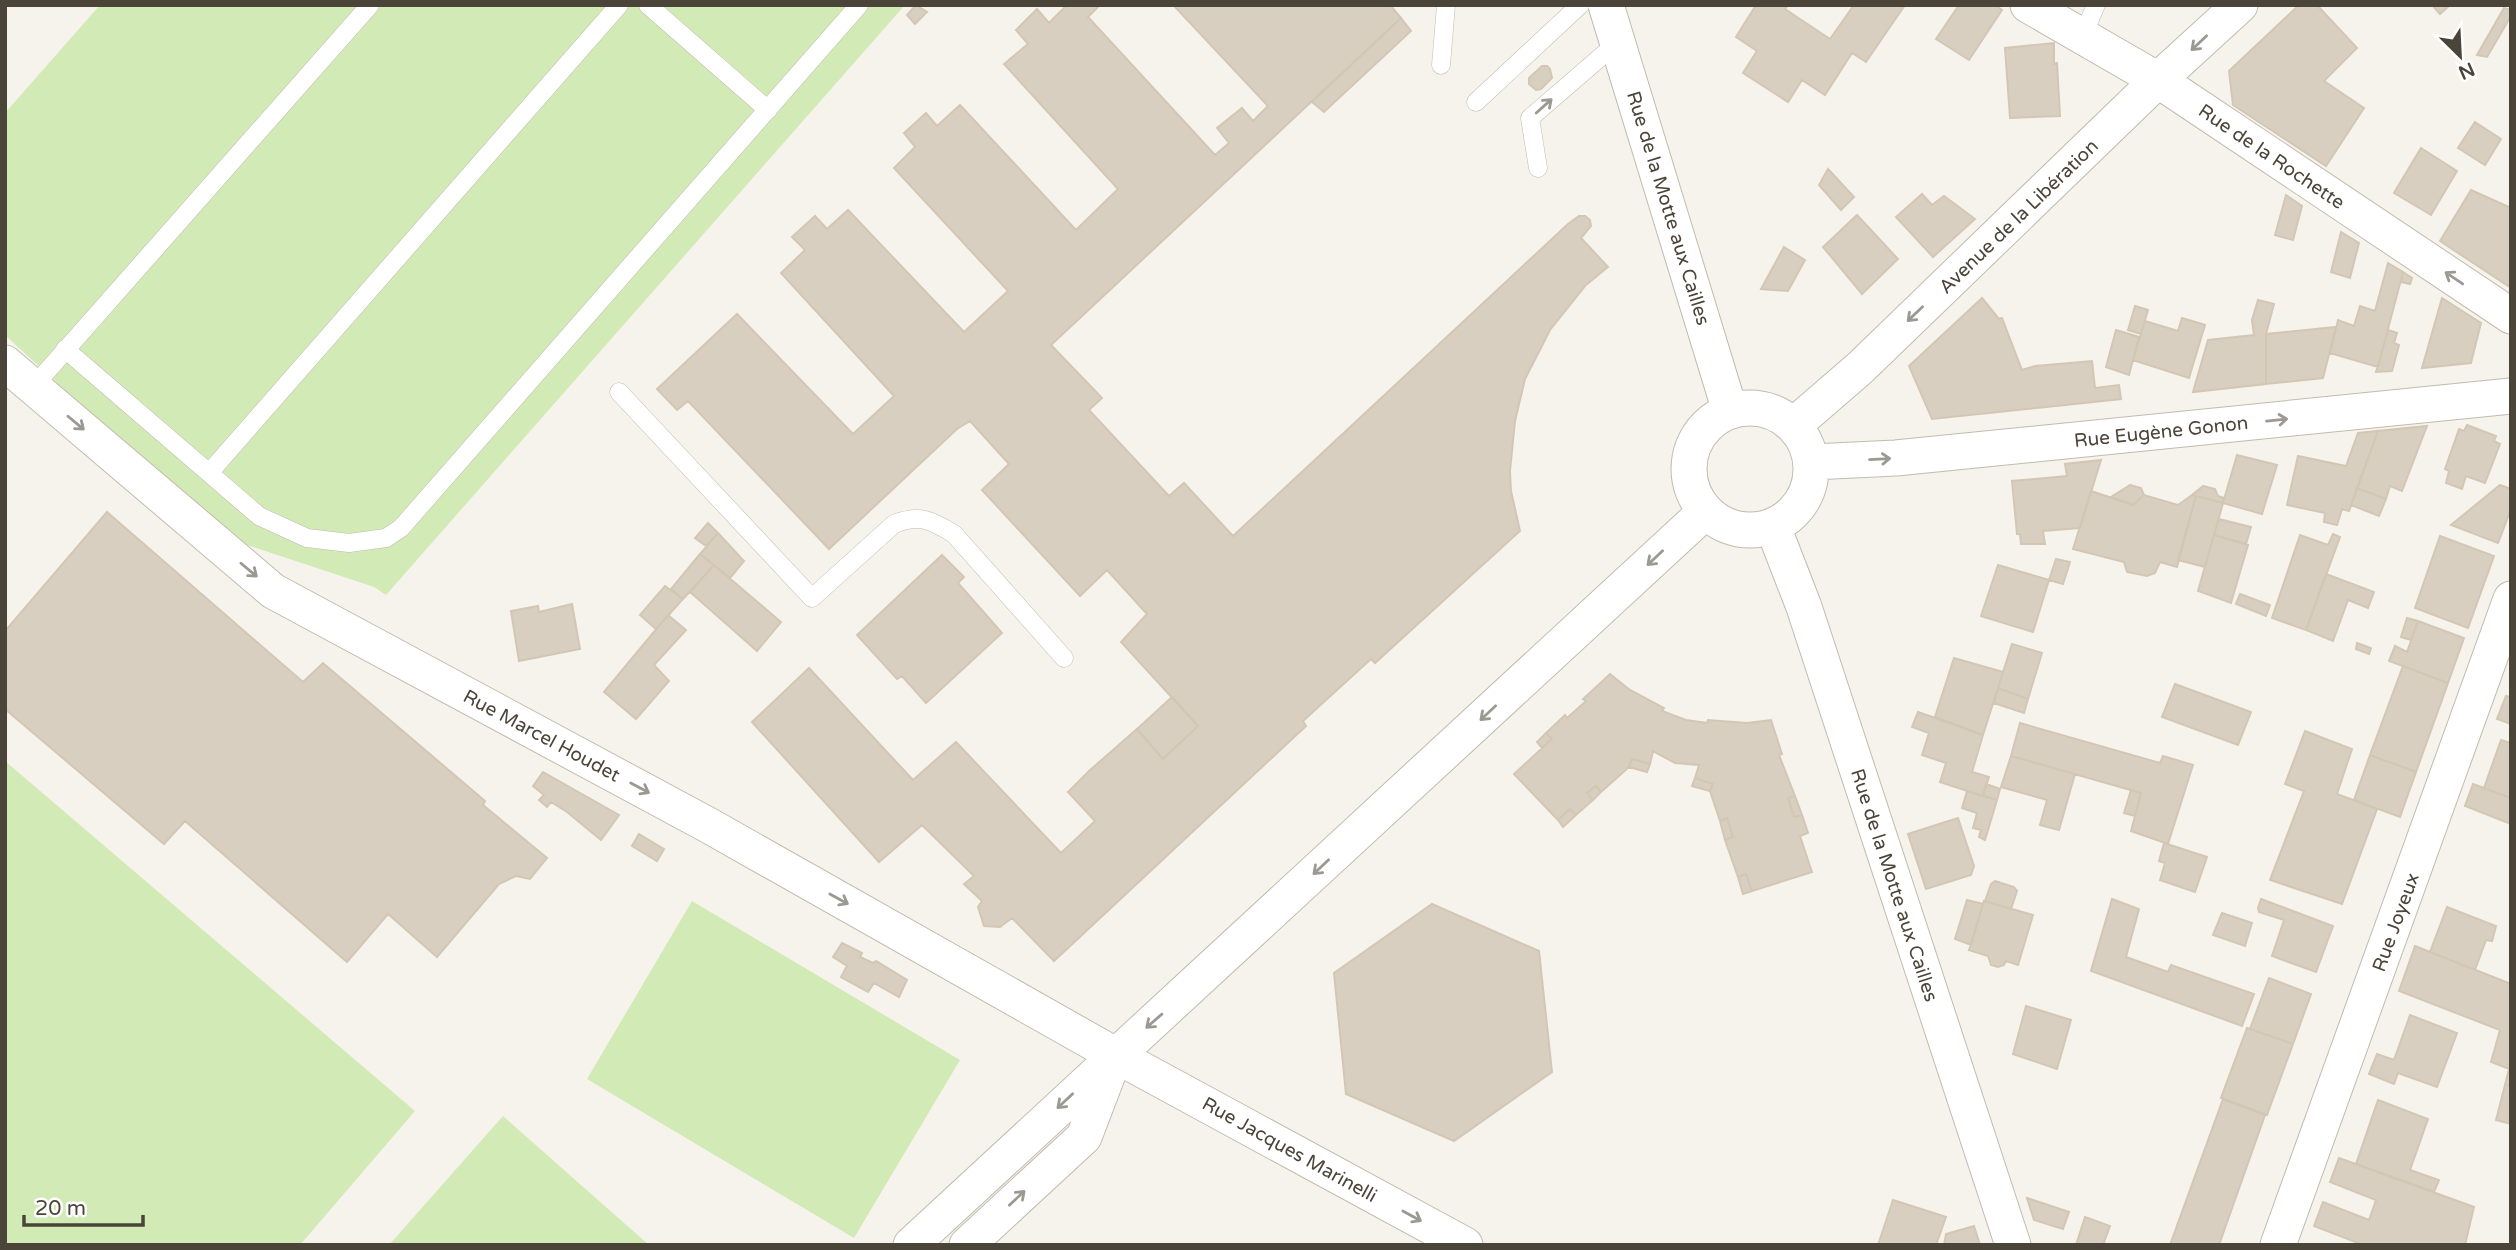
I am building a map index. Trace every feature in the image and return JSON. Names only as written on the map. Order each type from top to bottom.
[{"type":"street","name":"Rue de la Motte aux Cailles","points":[[1606,5],[1730,411]]},
{"type":"street","name":"Rue de la Rochette","points":[[2028,5],[2089,20],[2158,80],[2511,316]]},
{"type":"street","name":"Avenue de la Libération","points":[[1794,425],[1860,368],[2158,80],[2240,5]]},
{"type":"street","name":"Rue Marcel Houdet","points":[[5,363],[273,591],[708,825],[1115,1055]]},
{"type":"street","name":"Rue Eugène Gonon","points":[[1812,462],[1896,458],[2511,396]]},
{"type":"street","points":[[1747,407],[1780,415],[1794,425],[1806,442],[1812,462],[1811,482],[1803,501],[1790,516],[1773,527],[1737,530],[1720,523],[1705,512],[1694,495],[1689,475],[1690,455],[1698,435],[1712,421],[1730,411],[1747,407]]},
{"type":"street","points":[[911,1245],[1705,512]]},
{"type":"street","name":"Rue de la Motte aux Cailles","points":[[1773,527],[1804,607],[2013,1245]]},
{"type":"street","name":"Rue Joyeux","points":[[2278,1245],[2511,599]]},
{"type":"street","points":[[967,1245],[1084,1136],[1115,1055]]},
{"type":"street","name":"Rue Jacques Marinelli","points":[[1115,1055],[1465,1245]]},
{"type":"lane","points":[[33,387],[370,5]]},
{"type":"lane","points":[[209,473],[619,5]]},
{"type":"lane","points":[[648,5],[768,110]]},
{"type":"lane","points":[[65,349],[259,516],[307,538],[349,543],[386,538],[401,528],[859,5]]},
{"type":"lane","points":[[1441,65],[1446,5]]},
{"type":"lane","points":[[1476,102],[1580,5]]},
{"type":"lane","points":[[1538,168],[1530,118],[1618,42]]},
{"type":"lane","points":[[619,392],[812,598],[894,524],[910,518],[923,519],[954,534],[1064,658]]},
{"type":"green space","points":[[100,5],[905,5],[386,595],[374,587],[226,538],[5,335],[5,113]]},
{"type":"green space","points":[[5,761],[415,1111],[300,1245],[5,1245]]},
{"type":"green space","points":[[692,901],[960,1060],[854,1238],[587,1079]]},
{"type":"green space","points":[[503,1116],[649,1245],[389,1245]]},
{"type":"building","points":[[916,5],[927,12],[915,24],[907,15]]},
{"type":"building","points":[[1067,5],[1100,5],[1088,17],[1215,155],[1229,143],[1217,128],[1242,108],[1253,121],[1268,106],[1175,7],[1390,5],[1401,18],[1051,345],[1102,398],[1089,410],[1169,496],[1184,483],[1233,536],[1579,216],[1590,220],[1591,226],[1581,238],[1608,267],[1586,285],[1550,330],[1525,379],[1515,421],[1510,471],[1511,491],[1520,531],[1375,663],[1371,659],[1303,721],[1306,726],[1054,961],[1012,918],[1000,927],[984,926],[978,907],[982,901],[964,884],[974,876],[922,825],[879,862],[752,722],[809,668],[913,780],[956,742],[1061,853],[1095,821],[1068,792],[1089,771],[1137,729],[1163,759],[1198,726],[1121,642],[1147,614],[1107,570],[1080,596],[982,490],[1009,464],[970,421],[957,429],[829,549],[688,401],[677,410],[657,389],[737,314],[853,434],[894,396],[781,273],[805,250],[792,237],[815,216],[827,229],[848,210],[964,332],[1008,291],[894,168],[915,147],[904,133],[926,113],[937,126],[960,105],[1076,230],[1118,189],[1004,64],[1028,44],[1016,30],[1037,9],[1049,23]]},
{"type":"building","points":[[1756,5],[1788,5],[1785,9],[1830,39],[1854,5],[1905,5],[1866,62],[1852,53],[1825,95],[1802,80],[1788,102],[1743,73],[1757,51],[1736,37]]},
{"type":"building","points":[[1959,5],[1995,5],[2002,10],[1969,60],[1936,39]]},
{"type":"building","points":[[2299,5],[2317,5],[2357,48],[2324,81],[2364,108],[2326,166],[2233,105],[2229,71]]},
{"type":"building","points":[[2432,5],[2450,5],[2440,14]]},
{"type":"building","points":[[2504,8],[2511,10],[2511,16],[2487,57],[2477,55]]},
{"type":"building","points":[[1401,18],[1411,31],[1324,112],[1312,102]]},
{"type":"building","points":[[2054,43],[2060,116],[2010,118],[2005,48]]},
{"type":"building","points":[[1542,66],[1550,69],[1552,78],[1541,89],[1536,90],[1529,84],[1529,78]]},
{"type":"building","points":[[2475,122],[2501,139],[2485,165],[2458,148]]},
{"type":"building","points":[[2421,148],[2457,171],[2431,215],[2394,193]]},
{"type":"building","points":[[1828,169],[1854,197],[1841,210],[1819,185]]},
{"type":"building","points":[[2471,190],[2511,208],[2511,288],[2440,241]]},
{"type":"building","points":[[1922,194],[1932,205],[1944,196],[1975,219],[1933,257],[1896,217]]},
{"type":"building","points":[[2286,195],[2302,206],[2293,240],[2275,235]]},
{"type":"building","points":[[1857,215],[1898,259],[1862,294],[1823,247]]},
{"type":"building","points":[[2341,232],[2359,243],[2350,278],[2331,272]]},
{"type":"building","points":[[1784,247],[1805,260],[1788,291],[1761,289]]},
{"type":"building","points":[[2388,263],[2403,272],[2378,367],[2330,353],[2338,320],[2354,326],[2360,306],[2375,311]]},
{"type":"building","points":[[2403,272],[2412,278],[2410,284],[2401,282]]},
{"type":"building","points":[[1982,298],[1999,319],[2002,318],[2022,370],[2035,366],[2092,361],[2095,388],[2119,385],[2121,399],[1932,419],[1909,366]]},
{"type":"building","points":[[2442,298],[2481,323],[2471,363],[2422,368]]},
{"type":"building","points":[[2258,300],[2274,304],[2266,334],[2266,384],[2193,392],[2208,340],[2254,335],[2252,320]]},
{"type":"building","points":[[2135,306],[2148,310],[2141,334],[2128,330]]},
{"type":"building","points":[[2182,318],[2205,325],[2189,378],[2133,360],[2145,321],[2178,331]]},
{"type":"building","points":[[2336,327],[2323,378],[2266,384],[2266,334]]},
{"type":"building","points":[[2116,330],[2139,337],[2129,375],[2106,367]]},
{"type":"building","points":[[2388,330],[2397,333],[2394,343],[2399,345],[2392,371],[2376,372]]},
{"type":"building","points":[[2467,425],[2496,436],[2494,441],[2500,444],[2485,483],[2466,476],[2462,489],[2446,483],[2449,471],[2445,469],[2459,429],[2464,431]]},
{"type":"building","points":[[2427,426],[2402,491],[2390,486],[2386,499],[2357,488],[2378,431]]},
{"type":"building","points":[[2378,431],[2349,511],[2342,509],[2337,525],[2324,522],[2325,513],[2287,505],[2298,456],[2346,466],[2358,433]]},
{"type":"building","points":[[2237,455],[2277,465],[2262,514],[2223,503]]},
{"type":"building","points":[[2101,460],[2080,528],[2043,531],[2045,544],[2021,544],[2020,534],[2017,534],[2012,481],[2067,476],[2065,464]]},
{"type":"building","points":[[2130,485],[2141,488],[2144,495],[2133,505],[2111,497]]},
{"type":"building","points":[[2500,485],[2511,489],[2511,509],[2498,543],[2451,525]]},
{"type":"building","points":[[2203,486],[2215,489],[2218,496],[2224,498],[2223,503],[2192,495]]},
{"type":"building","points":[[2357,488],[2386,499],[2379,516],[2351,505]]},
{"type":"building","points":[[2091,491],[2133,505],[2144,495],[2178,505],[2192,495],[2196,496],[2177,567],[2160,562],[2155,573],[2147,576],[2127,572],[2124,562],[2073,549]]},
{"type":"building","points":[[2196,496],[2223,503],[2205,567],[2178,560]]},
{"type":"building","points":[[107,512],[303,682],[323,663],[485,801],[483,805],[547,858],[530,879],[516,876],[499,884],[437,957],[388,914],[347,962],[185,821],[164,844],[5,709],[5,631]]},
{"type":"building","points":[[2219,519],[2251,527],[2246,544],[2214,535]]},
{"type":"building","points":[[708,523],[718,533],[706,546],[695,538]]},
{"type":"building","points":[[718,533],[744,561],[730,578],[700,554]]},
{"type":"building","points":[[2333,534],[2340,537],[2306,630],[2272,618],[2300,535],[2328,545]]},
{"type":"building","points":[[2214,535],[2248,545],[2231,603],[2198,591]]},
{"type":"building","points":[[2440,536],[2494,556],[2468,628],[2415,608]]},
{"type":"building","points":[[700,554],[714,565],[683,599],[671,589]]},
{"type":"building","points":[[942,555],[964,577],[958,583],[1002,633],[926,703],[902,676],[897,679],[857,635]]},
{"type":"building","points":[[2056,559],[2070,562],[2063,584],[2049,580]]},
{"type":"building","points":[[714,565],[781,622],[757,651],[690,592]]},
{"type":"building","points":[[1998,565],[2049,580],[2033,632],[1981,616]]},
{"type":"building","points":[[2326,574],[2374,592],[2368,608],[2348,600],[2333,641],[2306,630]]},
{"type":"building","points":[[665,586],[683,599],[656,629],[640,615]]},
{"type":"building","points":[[2240,594],[2270,605],[2266,616],[2236,604]]},
{"type":"building","points":[[572,604],[580,649],[519,661],[511,611],[538,606],[539,612]]},
{"type":"building","points":[[668,615],[686,630],[654,665],[669,681],[636,719],[604,692]]},
{"type":"building","points":[[2407,618],[2418,621],[2411,640],[2401,637]]},
{"type":"building","points":[[2418,621],[2464,638],[2448,683],[2389,661],[2395,646],[2407,652]]},
{"type":"building","points":[[2357,643],[2371,648],[2369,654],[2356,649]]},
{"type":"building","points":[[2012,644],[2042,653],[2028,699],[1998,688]]},
{"type":"building","points":[[1954,658],[2003,672],[1983,735],[1935,717]]},
{"type":"building","points":[[2403,666],[2448,683],[2416,772],[2370,755]]},
{"type":"building","points":[[1610,674],[1630,690],[1664,708],[1662,711],[1686,720],[1747,723],[1771,720],[1782,754],[1779,755],[1795,796],[1788,798],[1794,817],[1802,815],[1808,833],[1800,836],[1812,872],[1752,891],[1746,874],[1738,877],[1725,840],[1733,837],[1727,818],[1720,821],[1710,791],[1713,784],[1695,778],[1699,765],[1675,763],[1653,751],[1650,764],[1632,759],[1629,767],[1601,792],[1596,786],[1587,793],[1593,800],[1576,815],[1570,809],[1558,820],[1514,774],[1552,739],[1546,733],[1565,715],[1567,718],[1586,701],[1583,699]]},
{"type":"building","points":[[2175,684],[2251,712],[2238,745],[2162,717]]},
{"type":"building","points":[[1998,688],[2028,699],[2024,713],[1994,703]]},
{"type":"building","points":[[2506,696],[2511,697],[2511,724],[2497,719]]},
{"type":"building","points":[[1172,697],[1198,726],[1163,759],[1137,729]]},
{"type":"building","points":[[1918,712],[1983,735],[1972,772],[1989,777],[1983,796],[1940,782],[1946,763],[1922,755],[1929,733],[1912,727]]},
{"type":"building","points":[[2020,723],[2160,763],[2163,756],[2193,765],[2168,844],[2131,831],[2141,793],[2011,756]]},
{"type":"building","points":[[2305,731],[2352,749],[2337,794],[2377,809],[2342,904],[2270,880],[2304,791],[2285,784]]},
{"type":"building","points":[[1546,733],[1552,739],[1542,748],[1537,742]]},
{"type":"building","points":[[2501,740],[2511,743],[2511,798],[2484,788]]},
{"type":"building","points":[[2370,755],[2416,772],[2400,817],[2354,800]]},
{"type":"building","points":[[2011,756],[2075,774],[2059,830],[2040,825],[2047,800],[2001,787]]},
{"type":"building","points":[[1632,759],[1650,764],[1647,772],[1629,767]]},
{"type":"building","points":[[543,772],[619,815],[601,840],[567,812],[551,802],[547,807],[539,800],[544,795],[533,786]]},
{"type":"building","points":[[1695,778],[1713,784],[1710,791],[1692,786]]},
{"type":"building","points":[[1986,784],[2000,789],[1997,800],[1983,796]]},
{"type":"building","points":[[2473,784],[2511,798],[2511,824],[2465,806]]},
{"type":"building","points":[[1596,786],[1601,792],[1593,800],[1587,793]]},
{"type":"building","points":[[2131,790],[2141,793],[2135,816],[2124,813]]},
{"type":"building","points":[[1967,791],[1997,800],[1985,840],[1979,837],[1981,830],[1973,828],[1977,813],[1962,808]]},
{"type":"building","points":[[1795,796],[1802,815],[1794,817],[1788,798]]},
{"type":"building","points":[[1570,809],[1576,815],[1563,827],[1558,820]]},
{"type":"building","points":[[1727,818],[1733,837],[1725,840],[1720,821]]},
{"type":"building","points":[[1958,818],[1974,866],[1971,875],[1926,889],[1908,834]]},
{"type":"building","points":[[639,834],[664,849],[657,861],[632,846]]},
{"type":"building","points":[[2164,843],[2207,857],[2195,892],[2160,880],[2165,863],[2159,861]]},
{"type":"building","points":[[1746,874],[1752,891],[1743,894],[1738,877]]},
{"type":"building","points":[[1995,881],[2014,887],[2017,891],[2011,909],[1985,901],[1991,884]]},
{"type":"building","points":[[2112,899],[2139,909],[2126,957],[2168,972],[2171,965],[2254,994],[2242,1026],[2091,971]]},
{"type":"building","points":[[2261,899],[2333,926],[2316,972],[2272,956],[2284,920],[2259,912]]},
{"type":"building","points":[[1967,900],[1983,904],[1971,945],[1955,939]]},
{"type":"building","points":[[1984,901],[2033,915],[2018,965],[2006,961],[1998,967],[1991,965],[1988,956],[1969,950]]},
{"type":"building","points":[[1432,904],[1539,951],[1552,1072],[1454,1141],[1346,1094],[1334,973]]},
{"type":"building","points":[[2447,907],[2496,926],[2492,941],[2486,940],[2475,970],[2430,952]]},
{"type":"building","points":[[2222,913],[2252,923],[2245,946],[2213,935]]},
{"type":"building","points":[[842,943],[862,953],[860,957],[873,963],[876,961],[907,980],[899,997],[874,983],[868,992],[841,977],[847,966],[833,957]]},
{"type":"building","points":[[2415,946],[2511,984],[2509,1069],[2491,1062],[2500,1030],[2399,991]]},
{"type":"building","points":[[2269,978],[2311,994],[2293,1044],[2250,1029]]},
{"type":"building","points":[[2026,1006],[2071,1020],[2057,1069],[2013,1054]]},
{"type":"building","points":[[2410,1015],[2457,1033],[2437,1087],[2398,1073],[2394,1084],[2369,1074],[2377,1054],[2394,1060]]},
{"type":"building","points":[[2247,1028],[2293,1044],[2267,1115],[2221,1098]]},
{"type":"building","points":[[2511,1061],[2511,1086],[2505,1085]]},
{"type":"building","points":[[2505,1085],[2511,1086],[2511,1124],[2496,1120]]},
{"type":"building","points":[[2223,1099],[2265,1115],[2219,1245],[2170,1245]]},
{"type":"building","points":[[2378,1100],[2428,1119],[2410,1170],[2439,1180],[2434,1192],[2356,1164]]},
{"type":"building","points":[[2339,1158],[2474,1207],[2465,1245],[2363,1245],[2314,1226],[2323,1202],[2369,1220],[2376,1200],[2330,1182]]},
{"type":"building","points":[[2027,1198],[2069,1212],[2063,1229],[2034,1220]]},
{"type":"building","points":[[1893,1200],[1946,1217],[1936,1245],[1878,1245]]},
{"type":"building","points":[[2085,1217],[2110,1226],[2103,1245],[2076,1245]]},
{"type":"building","points":[[1974,1226],[1980,1245],[1944,1245],[1946,1234]]}]
